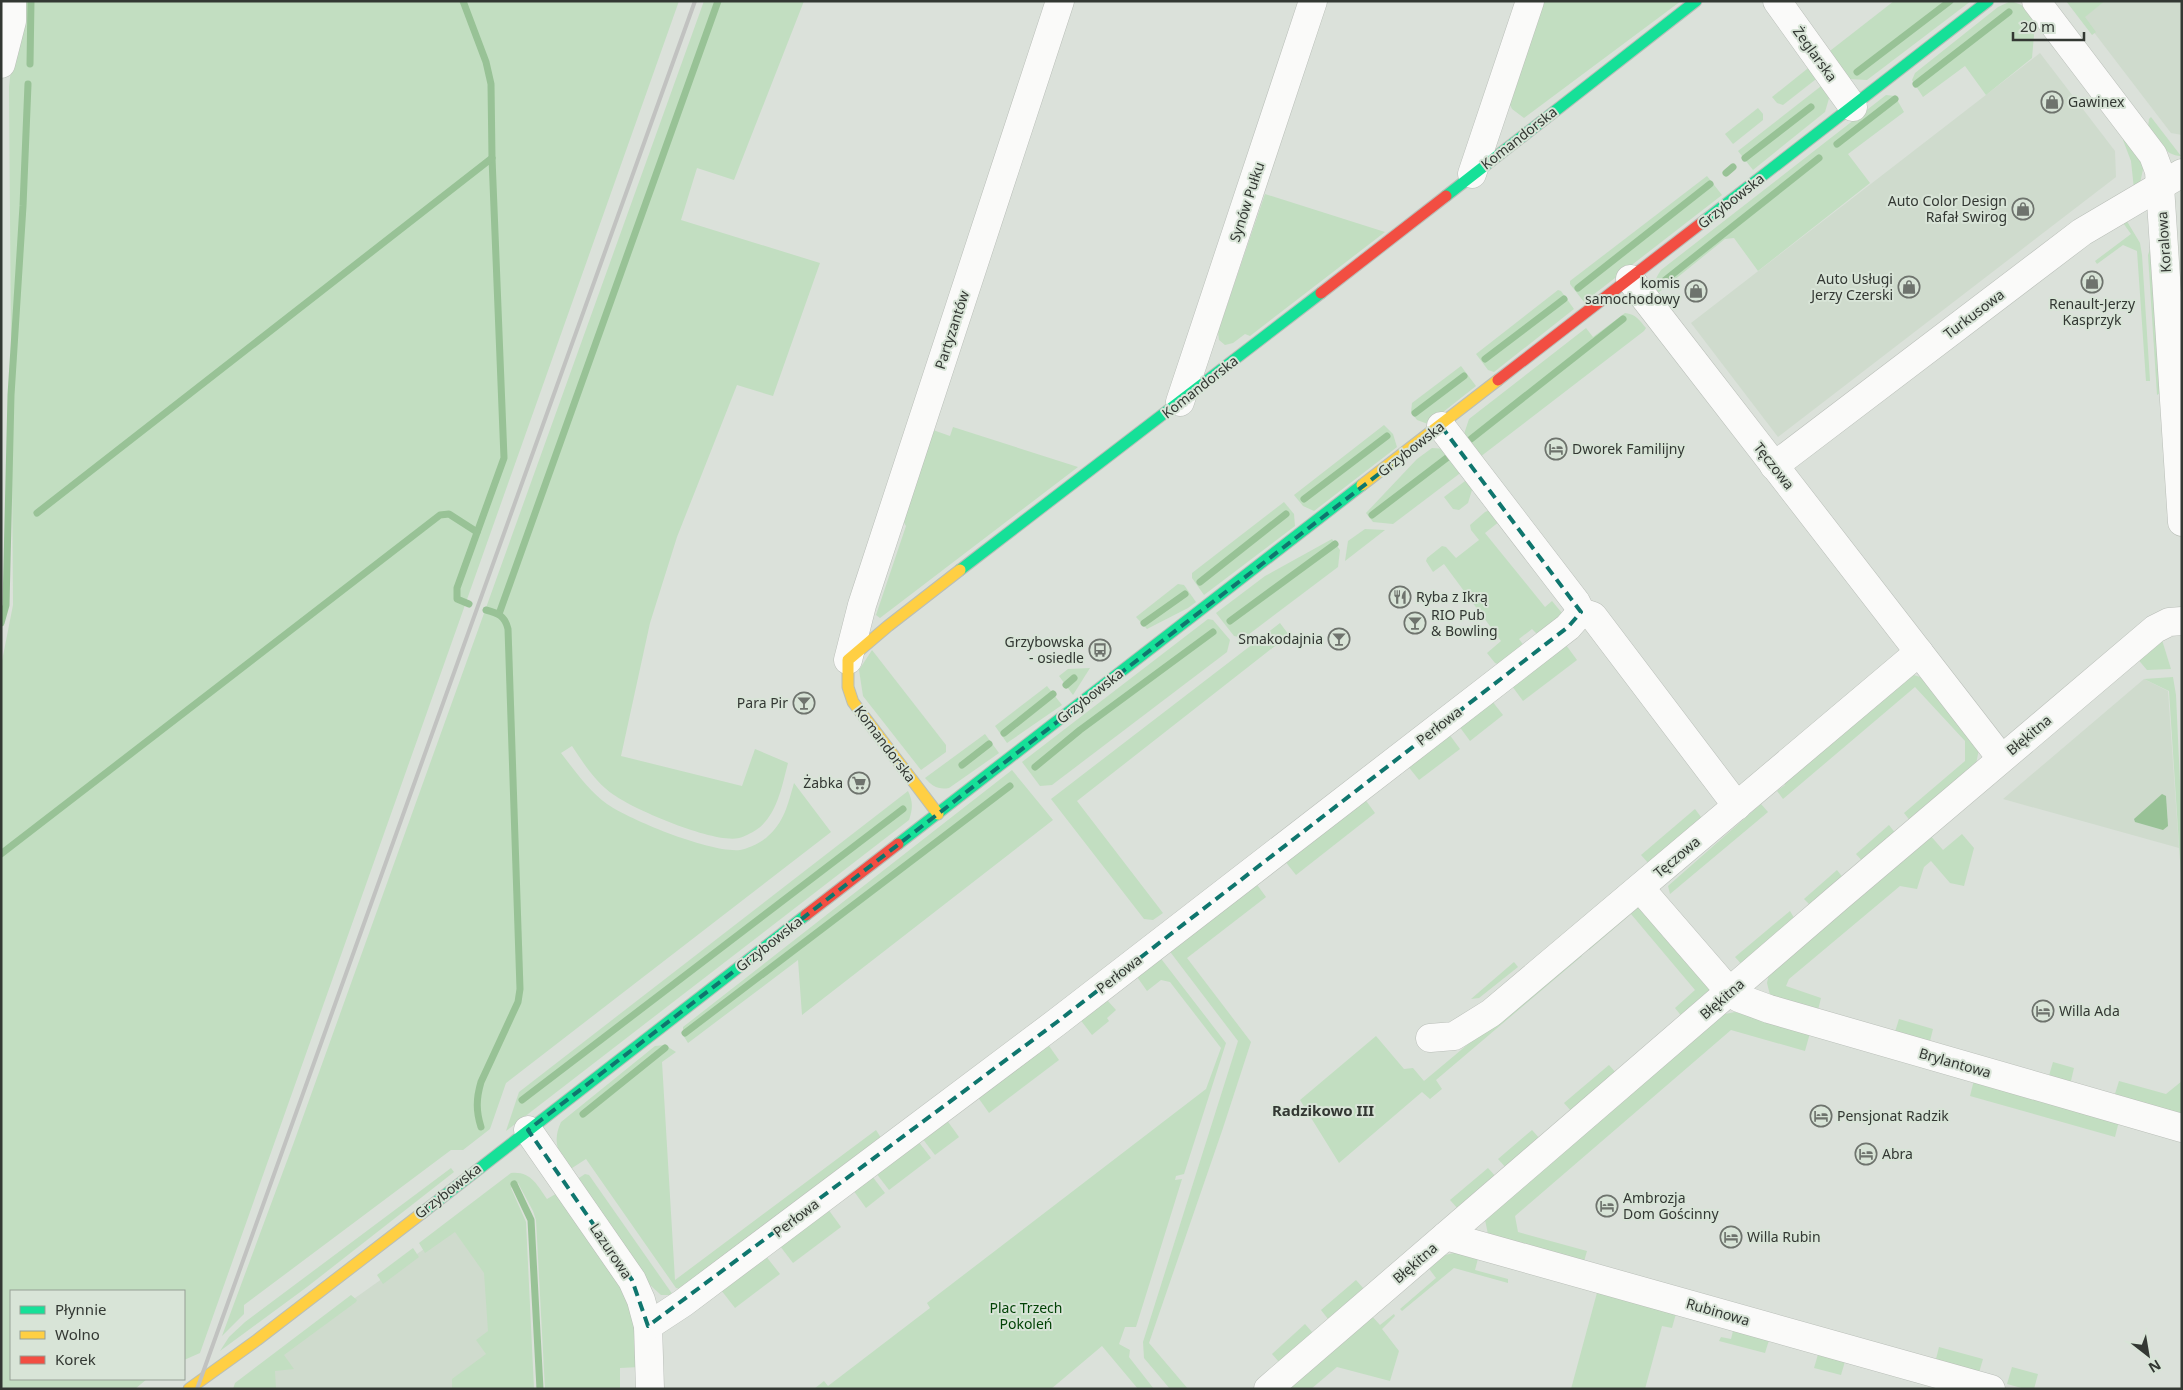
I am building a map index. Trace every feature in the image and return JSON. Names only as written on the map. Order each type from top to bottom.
[{"type":"street","points":[[1,64],[12,21],[12,1]]},
{"type":"street","name":"Partyzantów","points":[[848,660],[862,605],[1060,1]]},
{"type":"street","name":"Synów Pułku","points":[[1180,402],[1313,1]]},
{"type":"street","points":[[1472,174],[1530,1]]},
{"type":"street","name":"Komandorska","points":[[938,814],[853,702],[848,687],[848,660],[876,635],[1180,402],[1696,1]]},
{"type":"street","name":"Żeglarska","points":[[1777,1],[1852,107]]},
{"type":"street","name":"Grzybowska","points":[[189,1389],[256,1340],[1441,426],[1988,1]]},
{"type":"street","name":"Koralowa","points":[[2036,1],[2153,155],[2158,171],[2171,180],[2182,522]]},
{"type":"street","name":"Turkusowa","points":[[1774,466],[2082,232],[2171,180]]},
{"type":"street","name":"Tęczowa","points":[[1630,279],[2001,758]]},
{"type":"street","points":[[1441,426],[1576,602],[1581,612],[1593,616],[1737,806]]},
{"type":"street","name":"Perłowa","points":[[648,1326],[683,1303],[1065,1016],[1568,627],[1581,612]]},
{"type":"street","name":"Błękitna","points":[[1268,1389],[2001,758],[2155,629],[2169,622],[2182,621]]},
{"type":"street","name":"Tęczowa","points":[[1430,1038],[1454,1036],[1491,1013],[1919,652]]},
{"type":"street","name":"Tęczowa","points":[[1640,888],[1730,992]]},
{"type":"street","name":"Brylantowa","points":[[1730,992],[1739,998],[1769,1009],[2182,1128]]},
{"type":"street","name":"Lazurowa","points":[[528,1130],[632,1280],[641,1300],[648,1326],[650,1389]]},
{"type":"street","name":"Rubinowa","points":[[1446,1236],[1990,1389]]},
{"type":"highlighted area","points":[[1441,426],[1581,612],[1568,627],[1057,1022],[648,1326],[632,1280],[528,1130]]},
{"type":"shaded area","points":[[2105,1],[2182,1],[2182,135],[2171,133],[2083,18]]},
{"type":"shaded area","points":[[2040,53],[2115,151],[2116,177],[1778,437],[1691,323]]},
{"type":"shaded area","points":[[2144,679],[2168,691],[2179,848],[2003,799]]},
{"type":"shaded area","points":[[2162,794],[2166,796],[2168,826],[2163,830],[2135,822],[2134,819]]},
{"type":"shaded area","points":[[462,1222],[494,1271],[500,1389],[269,1389],[268,1360]]},
{"type":"green space","points":[[18,1],[679,1],[200,1353],[185,1360],[185,1290],[10,1290],[10,1380],[146,1380],[135,1389],[1,1389],[1,666],[13,605],[9,87]]},
{"type":"green space","points":[[704,1],[804,1],[734,180],[697,168],[681,220],[820,263],[773,396],[737,385],[677,537],[650,623],[621,756],[742,786],[755,749],[788,763],[778,800],[769,817],[750,834],[739,838],[728,838],[694,831],[639,809],[614,795],[596,779],[572,746],[561,753],[588,787],[607,804],[652,827],[692,841],[727,850],[740,850],[758,843],[778,826],[794,783],[831,832],[506,1083],[490,1129],[463,1150],[451,1150],[244,1305],[244,1314],[222,1336],[294,1142]]},
{"type":"green space","points":[[1541,1],[1681,1],[1524,118],[1512,109],[1509,103]]},
{"type":"green space","points":[[1894,1],[1971,1],[1867,80],[1849,79],[1826,54]]},
{"type":"green space","points":[[2011,1],[2027,7],[2038,20],[2032,25],[2034,35],[2032,58],[1986,95],[1965,66],[1923,97],[1912,80],[1915,73],[1998,7]]},
{"type":"green space","points":[[2066,1],[2105,1],[2085,17],[2096,32],[2092,35]]},
{"type":"green space","points":[[1812,65],[1820,76],[1783,105],[1777,103],[1772,97]]},
{"type":"green space","points":[[1825,83],[1830,95],[1825,112],[1753,170],[1738,151]]},
{"type":"green space","points":[[1886,95],[1895,96],[1904,112],[1848,154],[1870,183],[1758,271],[1734,238],[1725,239],[1658,293],[1655,281],[1661,270]]},
{"type":"green space","points":[[1758,108],[1763,114],[1763,120],[1733,144],[1725,134]]},
{"type":"green space","points":[[2151,117],[2181,156],[2170,153],[2158,141],[2148,127]]},
{"type":"green space","points":[[2127,137],[2144,165],[2140,183],[2134,189],[2131,161],[2123,140]]},
{"type":"green space","points":[[1707,176],[1722,195],[1584,302],[1570,284],[1570,281]]},
{"type":"green space","points":[[1265,194],[1385,232],[1250,336],[1245,334],[1233,343],[1225,345],[1219,340],[1218,332]]},
{"type":"green space","points":[[2125,218],[2140,243],[2142,255],[2150,381],[2146,381],[2137,251],[2123,245],[2097,264],[2095,261],[2131,234],[2121,220]]},
{"type":"green space","points":[[2151,246],[2163,391],[2157,395],[2148,255]]},
{"type":"green space","points":[[1558,290],[1561,291],[1574,309],[1494,372],[1488,370],[1476,354]]},
{"type":"green space","points":[[1625,313],[1637,318],[1646,328],[1644,331],[1480,457],[1464,434],[1469,419],[1586,328],[1593,337]]},
{"type":"green space","points":[[1461,366],[1476,386],[1428,424],[1417,420],[1411,412],[1412,403]]},
{"type":"green space","points":[[1384,425],[1393,434],[1397,447],[1314,511],[1303,506],[1294,495]]},
{"type":"green space","points":[[953,427],[1078,467],[880,618],[876,615],[906,526],[903,521],[933,430],[950,436]]},
{"type":"green space","points":[[1432,448],[1447,449],[1463,471],[1393,524],[1373,522],[1366,513],[1417,459]]},
{"type":"green space","points":[[1469,478],[1472,490],[1468,503],[1459,510],[1453,509],[1444,497]]},
{"type":"green space","points":[[1284,502],[1294,514],[1295,526],[1204,595],[1192,578],[1192,573]]},
{"type":"green space","points":[[1490,510],[1500,521],[1485,533],[1545,607],[1552,601],[1562,613],[1562,616],[1539,636],[1532,629],[1519,639],[1525,647],[1500,665],[1495,663],[1487,653],[1501,641],[1444,564],[1433,572],[1426,561],[1427,558],[1442,546],[1446,547],[1456,558],[1479,540],[1471,530],[1470,525]]},
{"type":"green space","points":[[1365,529],[1385,530],[1345,561],[1348,541]]},
{"type":"green space","points":[[1332,539],[1340,550],[1338,567],[1244,638],[1234,636],[1216,613],[1265,576]]},
{"type":"green space","points":[[1178,584],[1184,585],[1196,602],[1147,629],[1136,617]]},
{"type":"green space","points":[[1208,619],[1213,620],[1230,640],[1227,652],[1052,785],[1040,786],[1022,762]]},
{"type":"green space","points":[[1280,623],[1289,635],[1077,801],[1163,913],[1153,920],[1144,919],[1051,799]]},
{"type":"green space","points":[[2162,640],[2171,669],[2147,670],[2136,657]]},
{"type":"green space","points":[[1566,645],[1577,660],[1523,701],[1512,686]]},
{"type":"green space","points":[[872,650],[946,745],[946,752],[921,770],[863,696],[859,670]]},
{"type":"green space","points":[[1090,668],[1073,695],[1059,676],[1068,669]]},
{"type":"green space","points":[[1914,675],[1926,679],[1979,749],[1976,764],[1911,822],[1904,813],[1965,761],[1965,741],[1915,687],[1783,799],[1777,791],[1785,785],[1783,779],[1909,676]]},
{"type":"green space","points":[[2173,677],[2176,695],[2182,826],[2182,891],[2169,691],[2144,679]]},
{"type":"green space","points":[[1047,686],[1062,705],[1007,743],[995,726]]},
{"type":"green space","points":[[1492,701],[1503,715],[1470,741],[1459,726]]},
{"type":"green space","points":[[985,734],[999,753],[949,788],[936,787],[925,778]]},
{"type":"green space","points":[[1449,734],[1460,749],[1419,780],[1407,765]]},
{"type":"green space","points":[[1012,770],[1053,820],[802,1015],[798,960],[688,1043],[683,1035],[683,1027]]},
{"type":"green space","points":[[908,791],[912,805],[909,820],[506,1131],[519,1092]]},
{"type":"green space","points":[[1364,798],[1375,813],[1296,875],[1284,860]]},
{"type":"green space","points":[[1761,804],[1768,812],[1670,894],[1668,886]]},
{"type":"green space","points":[[1695,809],[1704,821],[1651,866],[1641,855]]},
{"type":"green space","points":[[1889,825],[1896,834],[1864,863],[1856,854]]},
{"type":"green space","points":[[1929,834],[1943,850],[1962,834],[1974,848],[1964,886],[1950,883],[1931,861],[1924,867],[1917,889],[1900,886],[1789,979],[1786,986],[1821,998],[1818,1010],[1770,995],[1767,983],[1769,973]]},
{"type":"green space","points":[[1837,870],[1844,879],[1812,907],[1804,899]]},
{"type":"green space","points":[[1255,882],[1266,897],[1187,958],[1251,1042],[1149,1343],[1188,1389],[1170,1389],[1144,1358],[1143,1342],[1238,1041],[1168,949]]},
{"type":"green space","points":[[1637,905],[1710,987],[1710,992],[1683,1018],[1675,1008],[1695,990],[1631,914],[1589,950],[1585,944]]},
{"type":"green space","points":[[1790,911],[1796,921],[1743,966],[1735,957]]},
{"type":"green space","points":[[1577,953],[1582,956],[1436,1080],[1442,1089],[1430,1099],[1422,1092],[1339,1163],[1300,1100],[1376,1036],[1404,1069],[1413,1068],[1424,1081]]},
{"type":"green space","name":"Plac Trzech Pokoleń","points":[[1159,956],[1226,1043],[1184,1174],[1176,1176],[1175,1180],[1182,1179],[1136,1327],[1125,1327],[1119,1344],[1130,1350],[1129,1357],[1154,1389],[1138,1389],[1102,1346],[1051,1389],[814,1389],[824,1381],[828,1386],[930,1308],[927,1303],[1206,1089],[1221,1048],[1170,982],[1161,980],[1147,991],[1135,974]]},
{"type":"green space","points":[[1514,962],[1518,967],[1479,998],[1471,999]]},
{"type":"green space","points":[[1107,1000],[1116,1010],[1107,1018],[1109,1021],[1092,1035],[1079,1018]]},
{"type":"green space","points":[[1735,1012],[1810,1033],[1805,1051],[1731,1030],[1515,1216],[1518,1232],[1587,1251],[1583,1265],[1488,1234],[1485,1220],[1720,1015]]},
{"type":"green space","points":[[1899,1019],[1933,1029],[1929,1045],[1894,1035]]},
{"type":"green space","points":[[1047,1043],[1059,1060],[989,1113],[977,1096]]},
{"type":"green space","points":[[665,1045],[676,1052],[662,1062],[675,1280],[876,1130],[883,1141],[685,1290],[676,1288],[586,1159],[569,1170],[559,1152],[557,1141],[561,1122],[655,1046]]},
{"type":"green space","points":[[2053,1062],[2074,1068],[2070,1085],[2048,1079]]},
{"type":"green space","points":[[1609,1065],[1617,1074],[1572,1112],[1564,1103]]},
{"type":"green space","points":[[1974,1080],[2119,1121],[2115,1137],[1970,1096]]},
{"type":"green space","points":[[2119,1081],[2166,1094],[2182,1081],[2182,1118],[2114,1097]]},
{"type":"green space","points":[[946,1119],[959,1137],[935,1155],[922,1138]]},
{"type":"green space","points":[[1532,1130],[1541,1140],[1507,1169],[1498,1159]]},
{"type":"green space","points":[[918,1141],[931,1158],[889,1190],[876,1173]]},
{"type":"green space","points":[[451,1168],[454,1172],[307,1287],[220,1351],[229,1337],[245,1322]]},
{"type":"green space","points":[[1488,1168],[1497,1178],[1459,1210],[1450,1200]]},
{"type":"green space","points":[[511,1173],[524,1174],[529,1177],[547,1199],[559,1192],[633,1306],[640,1367],[620,1368],[620,1389],[545,1389],[536,1220],[518,1183],[511,1188],[526,1222],[534,1389],[452,1389],[452,1379],[486,1354],[476,1340],[488,1331],[484,1273],[455,1232],[425,1253],[419,1243]]},
{"type":"green space","points":[[585,1174],[589,1175],[673,1295],[661,1295],[650,1285],[576,1180]]},
{"type":"green space","points":[[872,1176],[885,1193],[866,1208],[853,1190]]},
{"type":"green space","points":[[828,1209],[841,1227],[793,1263],[780,1246]]},
{"type":"green space","points":[[413,1248],[419,1257],[383,1284],[377,1275]]},
{"type":"green space","points":[[1458,1252],[1479,1255],[1475,1270],[1508,1279],[1508,1283],[1454,1268],[1402,1311],[1400,1309],[1436,1278],[1427,1266],[1441,1256]]},
{"type":"green space","points":[[765,1255],[780,1274],[735,1308],[721,1290]]},
{"type":"green space","points":[[1356,1280],[1363,1288],[1363,1292],[1332,1320],[1328,1319],[1321,1310]]},
{"type":"green space","points":[[1598,1289],[1677,1310],[1672,1328],[1662,1326],[1645,1389],[1571,1389]]},
{"type":"green space","points":[[351,1295],[357,1300],[356,1302],[284,1355],[294,1369],[275,1371],[276,1389],[233,1389],[235,1383]]},
{"type":"green space","points":[[1370,1314],[1380,1325],[1394,1314],[1395,1316],[1382,1329],[1399,1351],[1390,1381],[1337,1367],[1311,1389],[1285,1389]]},
{"type":"green space","points":[[1305,1324],[1312,1332],[1313,1337],[1279,1362],[1272,1354]]},
{"type":"green space","points":[[1734,1327],[1770,1337],[1765,1353],[1719,1341],[1721,1337],[1731,1339]]},
{"type":"green space","points":[[1939,1347],[1983,1359],[1978,1376],[1935,1363]]},
{"type":"green space","points":[[1819,1351],[1846,1358],[1841,1375],[1814,1368]]},
{"type":"green space","points":[[2012,1367],[2038,1374],[2034,1389],[2025,1389],[2007,1384]]},
{"type":"waterway","points":[[30,64],[31,1]]},
{"type":"waterway","points":[[463,1],[486,62],[491,84],[492,158],[504,458],[457,588],[457,599],[469,604]]},
{"type":"waterway","points":[[499,614],[718,1]]},
{"type":"waterway","points":[[1857,72],[1950,1]]},
{"type":"waterway","points":[[1916,84],[2009,12]]},
{"type":"waterway","points":[[1,623],[6,605],[11,395],[23,206],[28,84]]},
{"type":"waterway","points":[[1837,144],[1895,99]]},
{"type":"waterway","points":[[1745,158],[1811,107]]},
{"type":"waterway","points":[[37,513],[492,158]]},
{"type":"waterway","points":[[1664,281],[1819,158]]},
{"type":"waterway","points":[[1726,173],[1733,167]]},
{"type":"waterway","points":[[1578,288],[1710,184]]},
{"type":"waterway","points":[[1485,359],[1564,299]]},
{"type":"waterway","points":[[1471,439],[1623,319]]},
{"type":"waterway","points":[[1415,413],[1464,376]]},
{"type":"waterway","points":[[1304,499],[1387,436]]},
{"type":"waterway","points":[[1372,515],[1448,457]]},
{"type":"waterway","points":[[1,854],[440,515],[449,514],[477,532]]},
{"type":"waterway","points":[[1200,582],[1286,514]]},
{"type":"waterway","points":[[1230,621],[1335,544]]},
{"type":"waterway","points":[[1144,623],[1185,594]]},
{"type":"waterway","points":[[481,1127],[477,1105],[481,1082],[518,1002],[520,989],[508,629],[505,621],[500,616],[486,610]]},
{"type":"waterway","points":[[1035,767],[1080,730],[1213,632]]},
{"type":"waterway","points":[[1066,685],[1074,678]]},
{"type":"waterway","points":[[1004,733],[1053,694]]},
{"type":"waterway","points":[[962,765],[989,744]]},
{"type":"waterway","points":[[685,1033],[1010,786]]},
{"type":"waterway","points":[[522,1100],[903,809]]},
{"type":"waterway","points":[[583,1114],[665,1048]]},
{"type":"waterway","points":[[514,1184],[531,1220],[540,1389]]},
{"type":"railway","points":[[197,1389],[695,1]]},
{"type":"traffic: fast","points":[[1446,196],[1696,1]]},
{"type":"traffic: fast","points":[[1704,221],[1988,1]]},
{"type":"traffic: fast","points":[[960,570],[1321,293]]},
{"type":"traffic: fast","points":[[898,844],[1362,485]]},
{"type":"traffic: fast","points":[[422,1213],[806,915]]},
{"type":"traffic: slow","points":[[1362,485],[1498,380]]},
{"type":"traffic: slow","points":[[938,814],[853,702],[848,687],[848,660],[960,570]]},
{"type":"traffic: slow","points":[[189,1389],[257,1340],[422,1213]]},
{"type":"traffic: jam","points":[[1321,293],[1446,196]]},
{"type":"traffic: jam","points":[[1498,380],[1704,221]]},
{"type":"traffic: jam","points":[[806,915],[898,844]]},
{"type":"place","name":"Gawinex","points":[[2052,102]]},
{"type":"place","name":"Auto Color Design Rafał Swirog","points":[[2023,209]]},
{"type":"place","name":"Renault-Jerzy Kasprzyk","points":[[2092,282]]},
{"type":"place","name":"Auto Usługi Jerzy Czerski","points":[[1909,287]]},
{"type":"place","name":"komis samochodowy","points":[[1696,291]]},
{"type":"place","name":"Dworek Familijny","points":[[1556,449]]},
{"type":"place","name":"Ryba z Ikrą","points":[[1400,597]]},
{"type":"place","name":"RIO Pub & Bowling","points":[[1415,623]]},
{"type":"place","name":"Smakodajnia","points":[[1339,639]]},
{"type":"place","name":"Grzybowska - osiedle","points":[[1100,650]]},
{"type":"place","name":"Para Pir","points":[[804,703]]},
{"type":"place","name":"Żabka","points":[[859,783]]},
{"type":"place","name":"Willa Ada","points":[[2043,1011]]},
{"type":"place","name":"Pensjonat Radzik","points":[[1821,1116]]},
{"type":"place","name":"Abra","points":[[1866,1154]]},
{"type":"place","name":"Ambrozja Dom Gościnny","points":[[1607,1206]]},
{"type":"place","name":"Willa Rubin","points":[[1731,1237]]},
{"type":"district","name":"Radzikowo III","points":[[1323,1111]]}]
